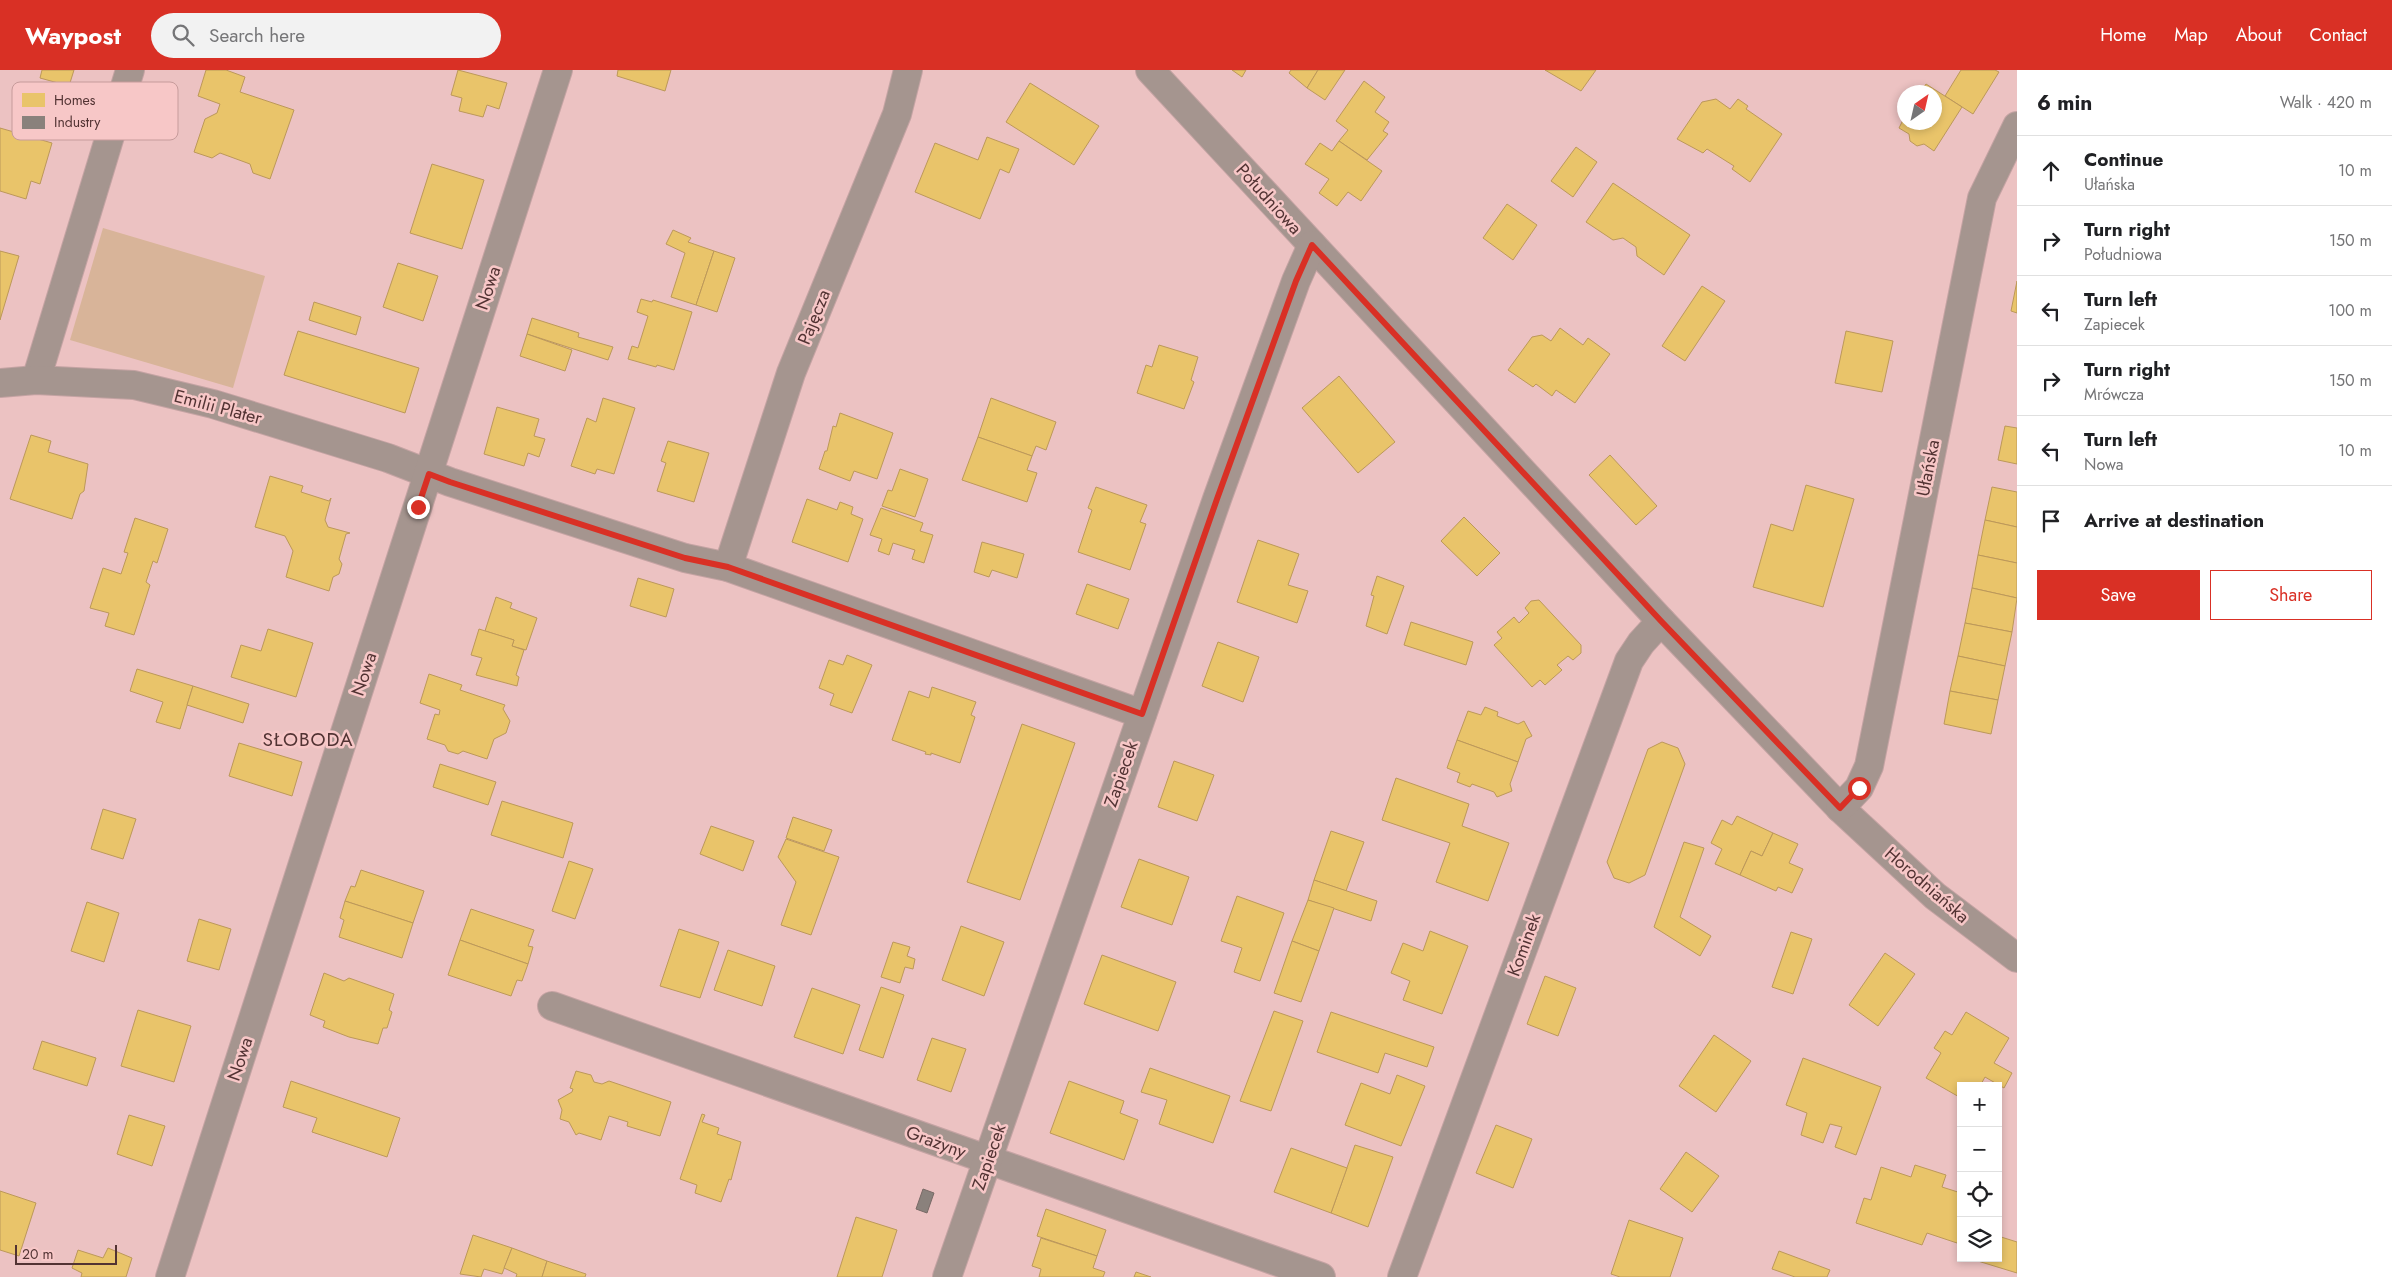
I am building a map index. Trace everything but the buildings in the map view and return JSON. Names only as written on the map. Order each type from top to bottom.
[{"type":"street","points":[[126,82],[130,70]]},
{"type":"street","name":"Nowa","points":[[170,1277],[558,70]]},
{"type":"street","name":"Pajęcza","points":[[728,567],[791,373],[897,114],[908,70]]},
{"type":"street","name":"Południowa","points":[[1150,70],[1661,621],[1840,808]]},
{"type":"street","name":"Ułańska","points":[[1840,808],[1859,788],[1869,766],[1982,198],[2010,156],[2017,126]]},
{"type":"street","points":[[36,380],[109,140]]},
{"type":"street","name":"Zapiecek","points":[[947,1277],[1224,480],[1296,281],[1312,245]]},
{"type":"street","name":"Emilii Plater","points":[[0,383],[36,380],[134,385],[213,404],[388,458],[450,482],[685,558],[728,567],[1142,714]]},
{"type":"street","name":"Kominek","points":[[1402,1277],[1629,661],[1641,643],[1661,621]]},
{"type":"street","name":"Horodniańska","points":[[1840,808],[1936,896],[2017,958]]},
{"type":"street","name":"Grażyny","points":[[552,1006],[1321,1277]]},
{"type":"shaded area","points":[[103,228],[265,276],[233,388],[70,340]]},
{"type":"district","name":"SŁOBODA","points":[[308,739]]},
{"type":"route","points":[[418,507],[429,474],[685,558],[728,567],[1142,714],[1296,281],[1312,245],[1661,621],[1840,808],[1859,788]]}]
